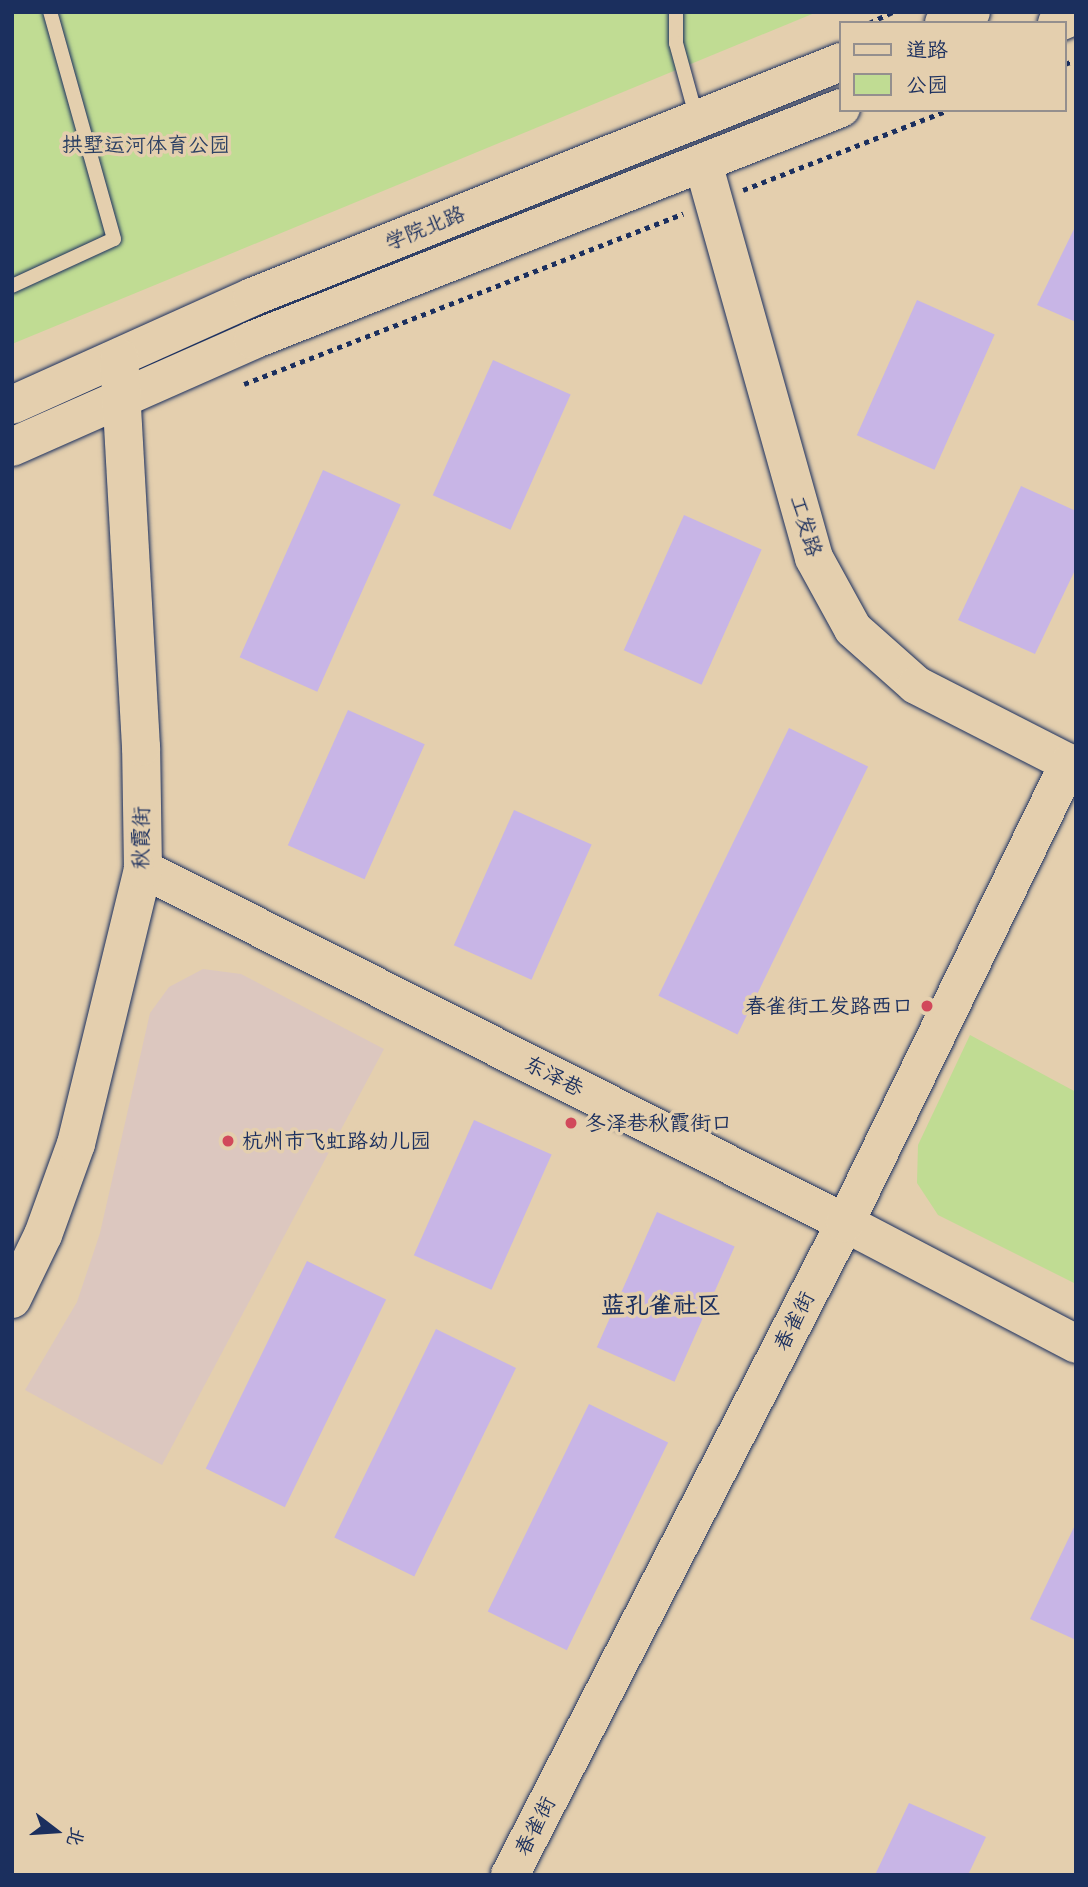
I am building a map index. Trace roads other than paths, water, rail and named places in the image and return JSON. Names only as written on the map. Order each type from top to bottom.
[{"type":"street","points":[[949,21],[971,12]]},
{"type":"street","name":"学院北路","points":[[12,405],[252,297],[839,63]]},
{"type":"street","name":"学院北路","points":[[12,447],[253,340],[839,109]]},
{"type":"street","name":"工发路","points":[[703,163],[814,558],[853,629],[916,685],[1072,765]]},
{"type":"street","name":"秋霞街","points":[[12,1298],[43,1235],[76,1144],[143,869],[141,747],[119,358]]},
{"type":"street","name":"春雀街","points":[[510,1875],[845,1223],[1072,765]]},
{"type":"street","name":"东泽巷","points":[[143,869],[845,1223],[1076,1345]]},
{"type":"lane","points":[[12,286],[114,239],[50,12]]},
{"type":"lane","points":[[676,12],[676,43],[697,120]]},
{"type":"place","name":"春雀街工发路西口","points":[[927,1006]]},
{"type":"place","name":"冬泽巷秋霞街口","points":[[571,1123]]},
{"type":"place","name":"杭州市飞虹路幼儿园","points":[[228,1141]]},
{"type":"district","name":"蓝孔雀社区","points":[[661,1305]]},
{"type":"park label","name":"拱墅运河体育公园","points":[[146,145]]}]
